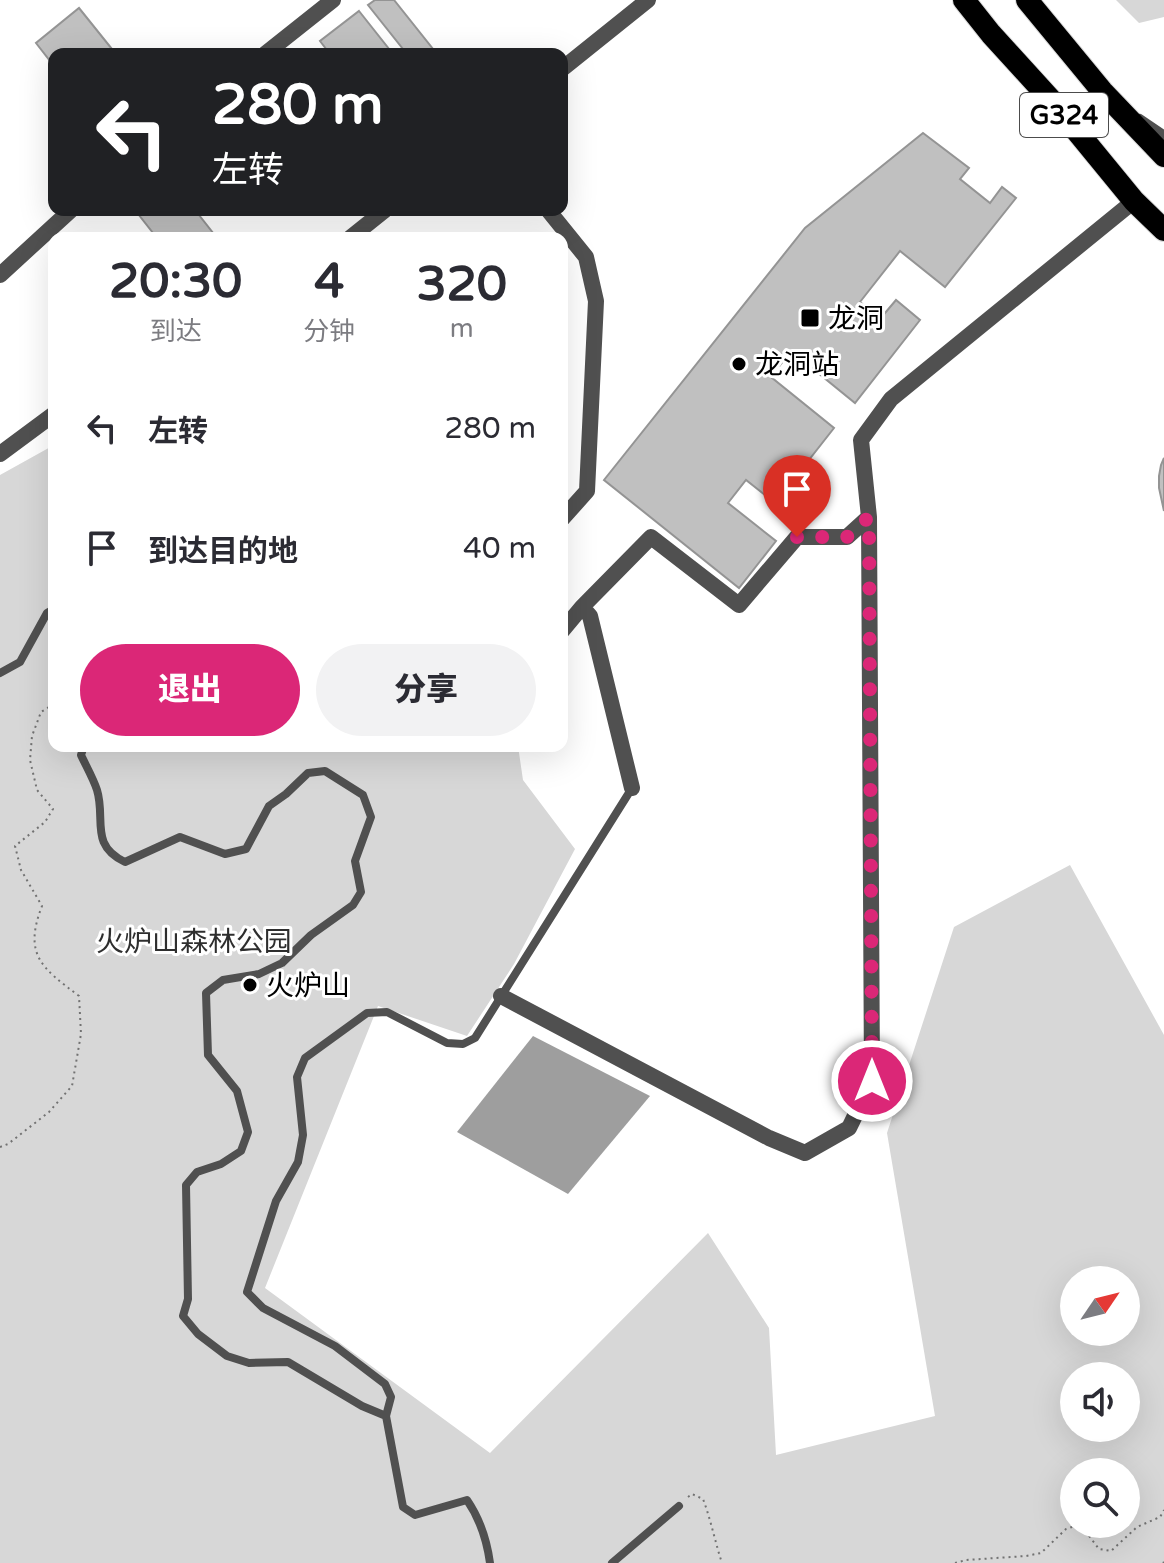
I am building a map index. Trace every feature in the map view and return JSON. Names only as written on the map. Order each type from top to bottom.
[{"type":"highway","name":"G324","points":[[964,0],[1134,201],[1164,230]]},
{"type":"highway","name":"G324","points":[[1027,0],[1102,91],[1164,139]]},
{"type":"street","points":[[273,48],[333,0]]},
{"type":"street","points":[[568,64],[648,0]]},
{"type":"street","points":[[501,996],[769,1138],[805,1153],[849,1128],[872,1081],[869,517],[861,440],[891,399],[1134,201]]},
{"type":"street","points":[[0,275],[64,216]]},
{"type":"street","points":[[358,232],[378,216]]},
{"type":"street","points":[[553,216],[566,232]]},
{"type":"street","points":[[568,235],[586,257],[596,301],[587,491],[568,512]]},
{"type":"street","points":[[0,454],[48,418]]},
{"type":"street","points":[[568,624],[651,537],[739,605],[797,537],[847,537],[869,517]]},
{"type":"street","points":[[582,607],[590,616],[632,788]]},
{"type":"lane","points":[[0,673],[20,662],[48,612]]},
{"type":"lane","points":[[82,752],[98,792],[100,833],[111,856],[125,862],[180,837],[225,854],[246,849],[269,806],[308,773],[325,771],[363,795],[371,817],[355,861],[361,892],[353,905],[311,935],[282,963],[259,974],[223,980],[206,993],[208,1055],[237,1091],[248,1132],[241,1151],[221,1164],[197,1172],[186,1185],[188,1299],[183,1316],[198,1334],[227,1356],[249,1363],[288,1362],[362,1406],[386,1416]]},
{"type":"lane","points":[[490,1563],[480,1524],[467,1500],[415,1515],[403,1507],[386,1416],[391,1397],[385,1384],[335,1346],[263,1308],[247,1292],[276,1201],[298,1162],[303,1135],[297,1077],[305,1058],[367,1013],[387,1012],[447,1043],[463,1044],[475,1038],[632,788]]},
{"type":"lane","points":[[612,1563],[679,1506]]},
{"type":"path","points":[[0,1147],[49,1112],[72,1086],[81,1034],[79,996],[50,974],[33,947],[34,925],[42,906],[21,870],[15,846],[45,822],[53,809],[37,790],[30,760],[32,736],[41,712],[48,708]]},
{"type":"path","points":[[679,1506],[692,1494],[703,1499],[722,1563]]},
{"type":"path","points":[[955,1563],[1041,1553],[1066,1529],[1078,1525],[1099,1549],[1111,1551],[1137,1527],[1160,1517],[1164,1510]]},
{"type":"green space","points":[[1116,0],[1164,0],[1164,17],[1139,23]]},
{"type":"green space","name":"火炉山森林公园","points":[[48,448],[48,752],[519,752],[523,780],[575,849],[514,964],[467,1036],[378,1006],[265,1288],[490,1453],[708,1233],[769,1328],[776,1455],[935,1416],[887,1133],[954,927],[1070,865],[1164,1035],[1164,1563],[0,1563],[0,475]]},
{"type":"shaded area","points":[[533,1036],[650,1096],[568,1194],[457,1132]]},
{"type":"building","points":[[375,0],[394,0],[432,48],[402,48],[368,5]]},
{"type":"building","points":[[79,8],[111,48],[48,48],[48,58],[36,43]]},
{"type":"building","points":[[359,11],[388,48],[325,48],[320,41]]},
{"type":"building","name":"龙洞站","points":[[923,133],[969,168],[960,179],[990,203],[1002,187],[1016,198],[945,287],[900,251],[860,302],[880,319],[896,300],[920,320],[855,403],[791,351],[771,377],[834,428],[775,503],[746,480],[728,503],[776,541],[739,588],[604,480],[805,228]]},
{"type":"building","points":[[140,216],[200,216],[212,232],[152,232]]},
{"type":"building","points":[[1164,458],[1164,511],[1159,476]]},
{"type":"place","name":"龙洞","points":[[810,318]]},
{"type":"place","name":"龙洞站","points":[[739,364]]},
{"type":"place","name":"火炉山","points":[[250,985]]},
{"type":"route","points":[[797,537],[847,537],[869,517],[872,1081]]}]
